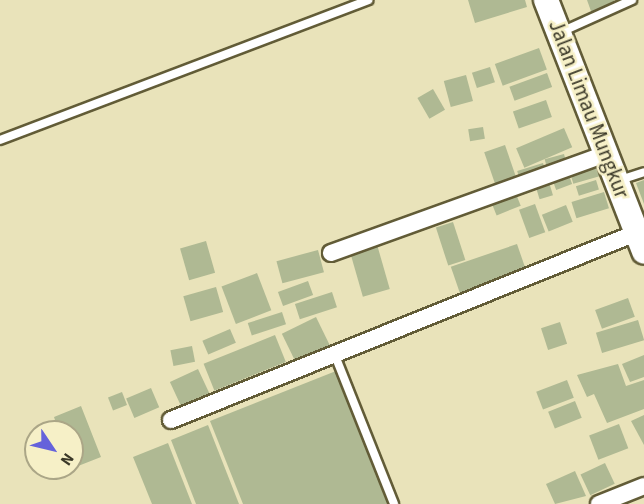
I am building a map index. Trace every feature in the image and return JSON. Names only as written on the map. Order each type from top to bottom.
[{"type":"street","name":"Jalan Limau Mungkur","points":[[546,0],[561,32],[640,242]]},
{"type":"street","points":[[331,253],[606,154]]},
{"type":"street","points":[[171,420],[640,242]]},
{"type":"street","points":[[599,504],[644,486]]},
{"type":"lane","points":[[0,140],[368,0]]},
{"type":"lane","points":[[561,32],[632,0]]},
{"type":"lane","points":[[616,181],[644,172]]},
{"type":"lane","points":[[336,358],[394,504]]},
{"type":"building","points":[[468,0],[525,0],[527,7],[475,23]]},
{"type":"building","points":[[587,0],[614,0],[616,7],[592,14]]},
{"type":"building","points":[[539,48],[547,70],[503,86],[495,64]]},
{"type":"building","points":[[490,67],[495,82],[477,88],[472,73]]},
{"type":"building","points":[[547,73],[552,87],[515,101],[509,87]]},
{"type":"building","points":[[466,75],[473,101],[451,107],[444,81]]},
{"type":"building","points":[[433,89],[445,110],[429,119],[417,98]]},
{"type":"building","points":[[546,100],[552,117],[519,128],[513,111]]},
{"type":"building","points":[[483,127],[485,139],[470,141],[468,129]]},
{"type":"building","points":[[564,128],[572,147],[524,168],[516,148]]},
{"type":"building","points":[[505,145],[517,180],[496,187],[484,152]]},
{"type":"building","points":[[564,154],[567,165],[548,170],[545,159]]},
{"type":"building","points":[[598,161],[602,175],[573,184],[569,169]]},
{"type":"building","points":[[543,163],[546,173],[520,180],[517,171]]},
{"type":"building","points":[[567,170],[572,184],[556,190],[551,176]]},
{"type":"building","points":[[548,179],[553,195],[540,199],[535,183]]},
{"type":"building","points":[[596,180],[599,190],[579,196],[576,186]]},
{"type":"building","points":[[644,180],[644,204],[636,183]]},
{"type":"building","points":[[514,189],[521,206],[497,215],[490,199]]},
{"type":"building","points":[[604,192],[609,208],[576,218],[571,202]]},
{"type":"building","points":[[535,204],[545,232],[529,238],[519,210]]},
{"type":"building","points":[[566,205],[573,222],[549,231],[542,215]]},
{"type":"building","points":[[453,222],[465,260],[448,266],[436,228]]},
{"type":"building","points":[[206,241],[215,273],[189,280],[180,248]]},
{"type":"building","points":[[376,241],[390,289],[363,297],[349,249]]},
{"type":"building","points":[[517,244],[527,273],[461,296],[451,267]]},
{"type":"building","points":[[318,250],[324,272],[282,283],[276,261]]},
{"type":"building","points":[[257,273],[271,310],[236,324],[222,287]]},
{"type":"building","points":[[308,281],[313,295],[283,306],[278,292]]},
{"type":"building","points":[[216,287],[223,312],[190,321],[183,296]]},
{"type":"building","points":[[332,292],[337,307],[300,319],[295,304]]},
{"type":"building","points":[[628,298],[635,317],[602,329],[595,310]]},
{"type":"building","points":[[282,312],[286,324],[252,335],[248,323]]},
{"type":"building","points":[[316,317],[332,350],[298,367],[282,334]]},
{"type":"building","points":[[638,320],[644,340],[602,353],[596,333]]},
{"type":"building","points":[[560,322],[567,344],[548,350],[541,328]]},
{"type":"building","points":[[230,329],[236,343],[208,355],[202,341]]},
{"type":"building","points":[[275,335],[286,362],[214,391],[204,364]]},
{"type":"building","points":[[192,346],[195,362],[173,366],[170,350]]},
{"type":"building","points":[[644,355],[644,377],[630,382],[622,364]]},
{"type":"building","points":[[618,364],[626,386],[644,380],[644,409],[607,423],[594,394],[587,397],[577,375]]},
{"type":"building","points":[[198,369],[211,397],[183,410],[170,382]]},
{"type":"building","points":[[336,371],[388,504],[243,504],[210,421]]},
{"type":"building","points":[[567,380],[574,398],[543,410],[536,392]]},
{"type":"building","points":[[151,388],[159,407],[134,418],[126,399]]},
{"type":"building","points":[[122,392],[127,405],[113,410],[108,397]]},
{"type":"building","points":[[575,401],[582,418],[555,429],[548,412]]},
{"type":"building","points":[[81,406],[101,457],[84,464],[84,420],[55,420],[54,417]]},
{"type":"building","points":[[644,415],[644,445],[631,421]]},
{"type":"building","points":[[619,424],[628,448],[598,460],[589,435]]},
{"type":"building","points":[[208,425],[239,504],[196,504],[171,440]]},
{"type":"building","points":[[168,443],[192,504],[152,504],[133,457]]},
{"type":"building","points":[[605,463],[615,484],[590,495],[581,474]]},
{"type":"building","points":[[575,471],[586,496],[555,504],[546,484]]}]
